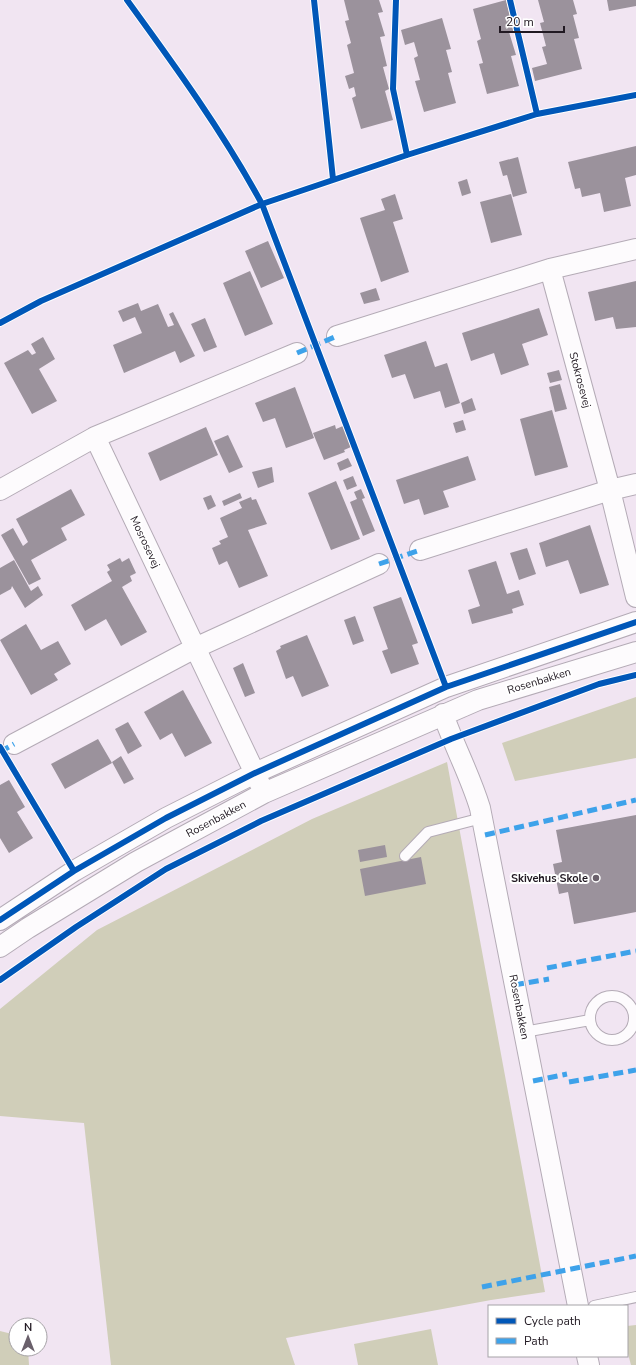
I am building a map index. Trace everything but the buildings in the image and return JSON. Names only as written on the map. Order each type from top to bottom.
[{"type":"street","points":[[337,336],[550,269],[636,249]]},
{"type":"street","name":"Stokrosevej","points":[[550,269],[610,490],[636,597]]},
{"type":"street","points":[[0,490],[95,437],[297,353]]},
{"type":"street","name":"Mosrosevej","points":[[95,437],[264,793]]},
{"type":"street","points":[[420,550],[610,490],[636,484]]},
{"type":"street","points":[[14,744],[195,648],[378,564]]},
{"type":"street","points":[[0,920],[74,871],[166,818],[255,773],[446,687],[636,622]]},
{"type":"street","name":"Rosenbakken","points":[[0,947],[28,928],[136,862],[264,793],[478,700],[636,652]]},
{"type":"street","name":"Rosenbakken","points":[[443,714],[451,739],[473,785],[482,818],[578,1305]]},
{"type":"lane","points":[[406,856],[428,832],[482,818]]},
{"type":"lane","points":[[617,995],[631,1005],[635,1023],[624,1038],[607,1041],[592,1031],[590,1020],[589,1013],[599,998],[617,995]]},
{"type":"lane","points":[[524,1032],[590,1020]]},
{"type":"lane","points":[[599,1305],[636,1297]]},
{"type":"shaded area","points":[[636,697],[636,758],[515,781],[502,743]]},
{"type":"shaded area","points":[[447,762],[545,1292],[491,1300],[286,1338],[295,1365],[111,1365],[84,1123],[0,1116],[0,1009],[97,930],[312,819]]},
{"type":"shaded area","points":[[636,1325],[636,1365],[631,1365],[628,1354],[628,1326]]},
{"type":"shaded area","points":[[431,1329],[438,1365],[358,1365],[354,1344]]},
{"type":"shaded area","points":[[0,1331],[8,1333],[8,1357],[28,1357],[29,1365],[0,1365]]},
{"type":"marked path","points":[[297,353],[337,336]]},
{"type":"marked path","points":[[379,564],[420,550]]},
{"type":"marked path","points":[[0,752],[14,744]]},
{"type":"marked path","points":[[485,835],[636,800]]},
{"type":"marked path","points":[[547,968],[636,951]]},
{"type":"marked path","points":[[514,985],[549,979]]},
{"type":"marked path","points":[[569,1082],[636,1070]]},
{"type":"marked path","points":[[533,1081],[567,1074]]},
{"type":"marked path","points":[[482,1287],[636,1256]]},
{"type":"cycle path","points":[[127,0],[215,125],[262,204],[446,687]]},
{"type":"cycle path","points":[[314,0],[333,179]]},
{"type":"cycle path","points":[[396,0],[393,89],[407,155]]},
{"type":"cycle path","points":[[510,0],[537,114]]},
{"type":"cycle path","points":[[0,323],[41,301],[262,204],[407,155],[537,114],[636,95]]},
{"type":"cycle path","points":[[0,920],[74,871],[166,818],[255,773],[446,687],[636,622]]},
{"type":"cycle path","points":[[0,980],[76,927],[166,869],[261,821],[451,739],[599,684],[636,675]]},
{"type":"cycle path","points":[[0,747],[74,871]]},
{"type":"place","name":"Skivehus Skole","points":[[596,878]]}]
